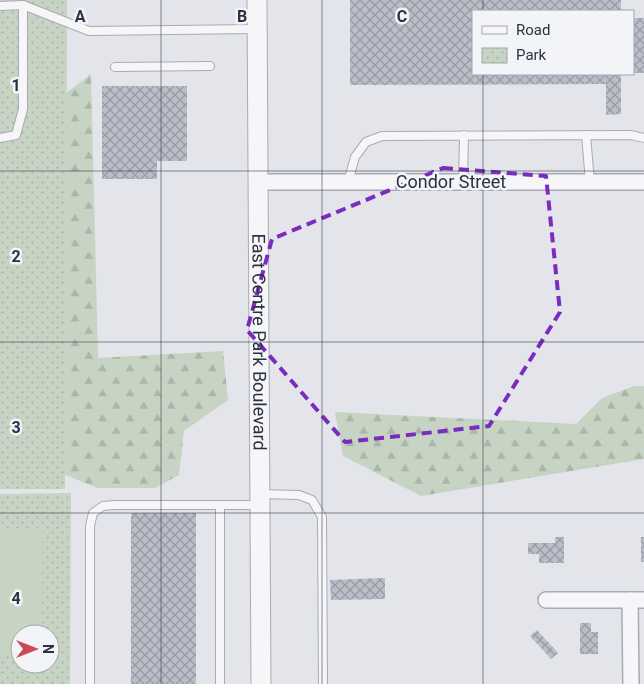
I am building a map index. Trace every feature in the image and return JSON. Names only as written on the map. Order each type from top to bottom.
[{"type":"street","name":"East Centre Park Boulevard","points":[[257,0],[261,684]]},
{"type":"street","name":"Condor Street","points":[[258,182],[644,182]]},
{"type":"street","points":[[546,600],[637,600],[631,684]]},
{"type":"lane","points":[[0,6],[22,5],[89,31],[257,28]]},
{"type":"lane","points":[[0,138],[16,135],[23,109],[22,5]]},
{"type":"lane","points":[[115,67],[210,66]]},
{"type":"lane","points":[[463,182],[464,135]]},
{"type":"lane","points":[[586,135],[590,182]]},
{"type":"lane","points":[[348,182],[355,157],[366,142],[382,136],[631,135],[644,138]]},
{"type":"lane","points":[[90,684],[90,526],[94,513],[103,506],[114,505],[220,505],[299,495],[312,500],[322,517],[323,684]]},
{"type":"lane","points":[[220,505],[220,684]]},
{"type":"highlighted area","points":[[443,168],[546,176],[560,312],[489,426],[345,442],[247,330],[272,239]]},
{"type":"green space","points":[[0,0],[67,0],[65,489],[0,489]]},
{"type":"green space","points":[[91,74],[98,358],[223,351],[228,400],[184,431],[179,475],[155,488],[98,488],[45,467],[56,101]]},
{"type":"green space","points":[[634,386],[644,386],[644,459],[421,496],[343,456],[335,412],[576,424],[602,398]]},
{"type":"green space","points":[[71,493],[70,684],[0,684],[0,494]]},
{"type":"green space","points":[[0,528],[43,528],[42,624],[10,624],[10,654],[0,654]]},
{"type":"building","points":[[350,0],[621,0],[621,10],[472,10],[472,75],[621,75],[621,114],[606,115],[606,84],[350,85]]},
{"type":"building","points":[[634,18],[644,18],[644,73],[634,73]]},
{"type":"building","points":[[102,86],[187,86],[187,161],[157,161],[157,179],[102,179]]},
{"type":"building","points":[[131,513],[196,513],[196,684],[131,684]]},
{"type":"building","points":[[555,537],[564,537],[564,563],[539,563],[539,554],[528,554],[528,543],[555,543]]},
{"type":"building","points":[[641,537],[644,537],[644,562],[641,562]]},
{"type":"building","points":[[385,578],[385,599],[331,600],[330,580]]},
{"type":"building","points":[[580,623],[591,623],[591,632],[598,632],[598,654],[580,654]]},
{"type":"building","points":[[537,630],[558,653],[551,659],[530,636]]}]
